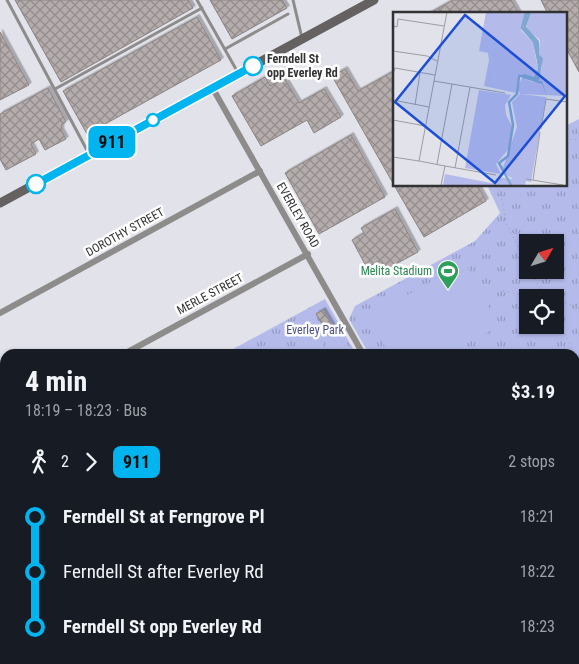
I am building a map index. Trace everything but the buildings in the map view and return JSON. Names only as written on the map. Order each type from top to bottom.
[{"type":"main road","points":[[1,201],[374,0]]},
{"type":"street","name":"EVERLEY ROAD","points":[[212,87],[360,349]]},
{"type":"street","name":"DOROTHY STREET","points":[[0,313],[260,171]]},
{"type":"street","name":"MERLE STREET","points":[[133,349],[308,254]]},
{"type":"lane","points":[[7,0],[90,154]]},
{"type":"lane","points":[[197,0],[238,73]]},
{"type":"lane","points":[[293,0],[302,39]]},
{"type":"lane","points":[[55,89],[202,8]]},
{"type":"lane","points":[[225,49],[288,14]]},
{"type":"path","points":[[566,139],[579,140]]},
{"type":"path","points":[[497,186],[503,204],[506,224],[519,248]]},
{"type":"path","points":[[503,291],[519,295]]},
{"type":"path","points":[[564,304],[579,306]]},
{"type":"path","points":[[316,313],[323,309],[347,349]]},
{"type":"path","points":[[564,333],[573,349]]},
{"type":"green space","points":[[579,119],[579,349],[366,349],[349,319],[355,306],[475,241],[500,213],[487,186],[566,186],[566,126]]},
{"type":"green space","name":"Melita Stadium","points":[[465,263],[499,326],[457,349],[386,349],[369,316]]},
{"type":"green space","name":"Everley Park","points":[[325,299],[353,349],[233,349]]},
{"type":"green space","points":[[310,320],[325,349],[299,349],[289,331]]},
{"type":"green space","points":[[282,336],[289,349],[257,349]]},
{"type":"bus line","name":"911","points":[[36,184],[253,66]]},
{"type":"place","name":"Ferndell St opp Everley Rd","points":[[253,66]]},
{"type":"place","name":"Melita Stadium","points":[[448,290]]}]
